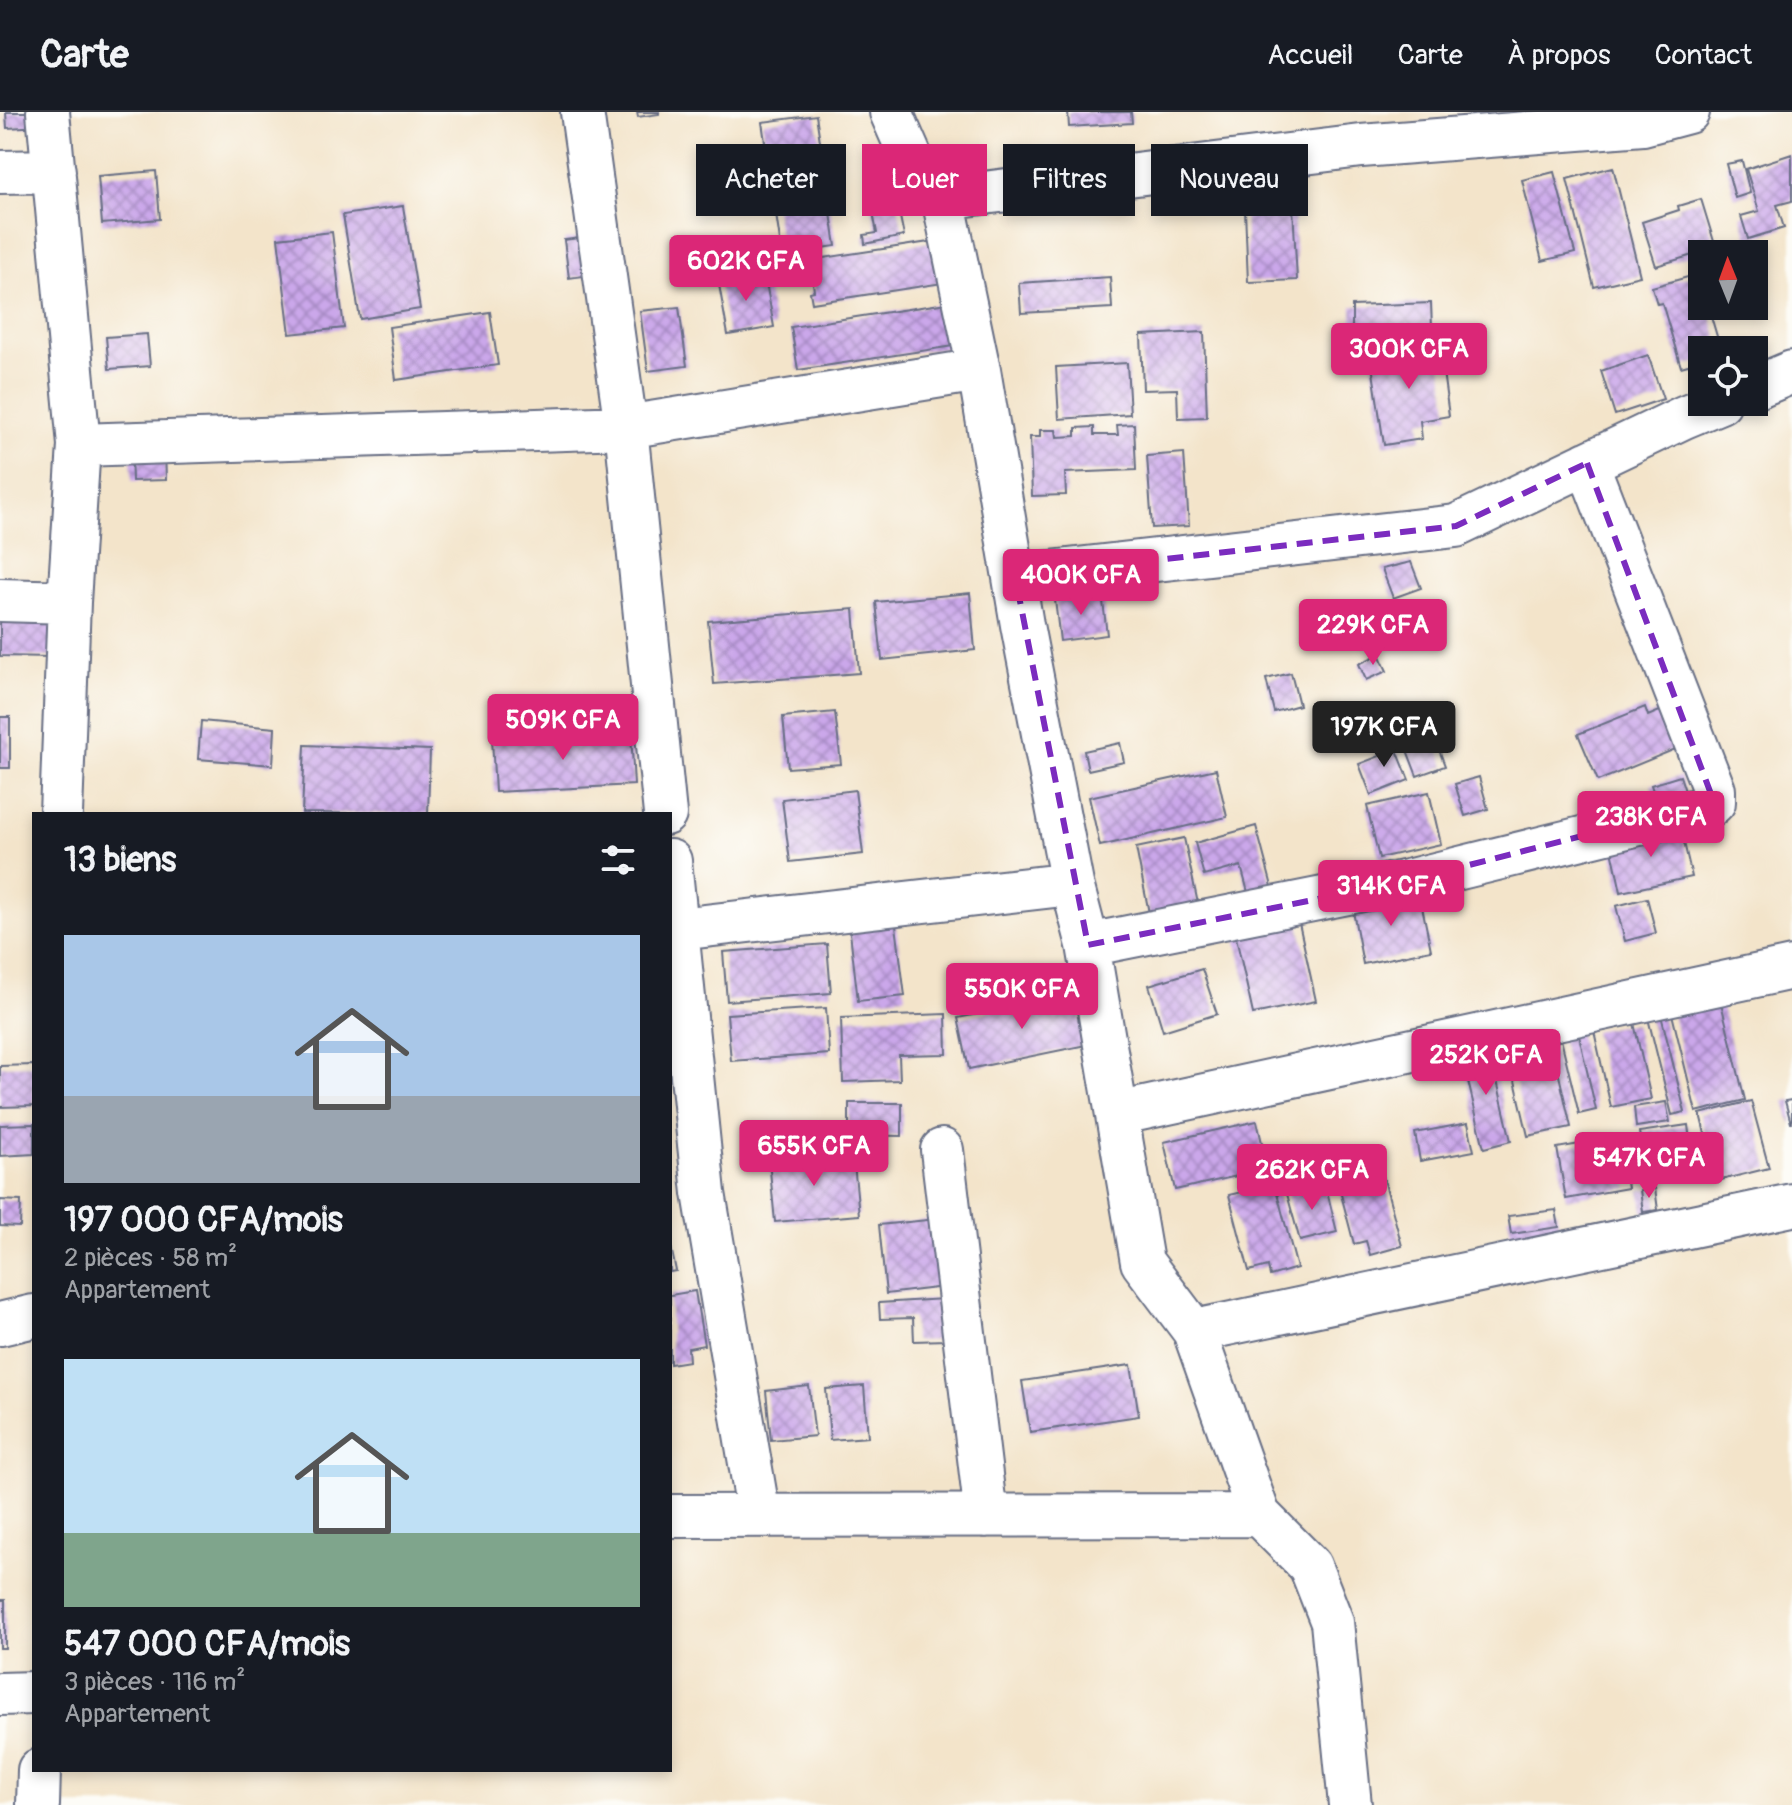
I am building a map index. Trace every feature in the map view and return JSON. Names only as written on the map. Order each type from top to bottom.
[{"type":"street","points":[[48,112],[79,445],[61,812]]},
{"type":"street","points":[[582,112],[626,427],[665,812]]},
{"type":"street","points":[[891,112],[905,144]]},
{"type":"street","points":[[987,193],[1361,146],[1643,124],[1688,112]]},
{"type":"street","points":[[0,172],[54,171]]},
{"type":"street","points":[[947,216],[979,370],[1072,884],[1088,945],[1142,1262],[1194,1331],[1259,1515],[1310,1566],[1332,1622],[1350,1805]]},
{"type":"street","points":[[79,445],[626,427],[979,370]]},
{"type":"street","points":[[1768,382],[1792,372]]},
{"type":"street","points":[[1015,576],[1456,526],[1689,416]]},
{"type":"street","points":[[1088,945],[1403,882],[1708,807],[1714,802],[1714,790],[1587,463]]},
{"type":"street","points":[[0,600],[69,602]]},
{"type":"street","points":[[674,930],[1072,884]]},
{"type":"street","points":[[672,896],[687,1197],[759,1516]]},
{"type":"street","points":[[1117,1114],[1792,968]]},
{"type":"street","points":[[942,1150],[986,1516]]},
{"type":"street","points":[[1194,1331],[1792,1205]]},
{"type":"street","points":[[0,1324],[32,1316]]},
{"type":"street","points":[[672,1516],[1259,1515]]},
{"type":"street","points":[[0,1694],[32,1693]]},
{"type":"street","points":[[38,1805],[39,1772]]},
{"type":"highlighted area","points":[[1587,463],[1714,802],[1403,882],[1088,945],[1015,576],[1456,526]]},
{"type":"building","points":[[6,112],[41,112],[42,126],[7,128]]},
{"type":"building","points":[[637,112],[659,112],[659,114],[638,117]]},
{"type":"building","points":[[1068,112],[1131,112],[1132,123],[1069,127]]},
{"type":"building","points":[[816,115],[820,144],[765,144],[762,122]]},
{"type":"building","points":[[1792,154],[1792,201],[1777,205],[1784,228],[1748,239],[1741,216],[1759,211],[1746,169]]},
{"type":"building","points":[[1742,161],[1750,193],[1735,198],[1726,164]]},
{"type":"building","points":[[1613,167],[1640,276],[1594,287],[1567,179]]},
{"type":"building","points":[[156,171],[160,219],[102,224],[98,176]]},
{"type":"building","points":[[1554,172],[1575,253],[1542,261],[1522,180]]},
{"type":"building","points":[[1701,199],[1714,240],[1688,240],[1688,256],[1656,266],[1642,222],[1679,210],[1678,206]]},
{"type":"building","points":[[403,206],[420,309],[360,319],[343,215]]},
{"type":"building","points":[[776,216],[831,216],[836,246],[782,254]]},
{"type":"building","points":[[874,216],[900,216],[904,236],[865,244],[864,235],[877,233]]},
{"type":"building","points":[[1245,216],[1293,216],[1297,280],[1248,282]]},
{"type":"building","points":[[332,232],[344,328],[290,334],[278,238]]},
{"type":"building","points":[[593,236],[599,274],[569,278],[564,240]]},
{"type":"building","points":[[936,241],[943,283],[812,303],[810,292],[814,291],[810,260]]},
{"type":"building","points":[[764,271],[774,327],[728,335],[718,279]]},
{"type":"building","points":[[1110,277],[1112,308],[1021,313],[1019,283]]},
{"type":"building","points":[[1688,277],[1688,320],[1712,320],[1717,336],[1688,336],[1688,365],[1681,367],[1662,303],[1657,304],[1652,287]]},
{"type":"building","points":[[947,303],[954,346],[798,370],[791,327]]},
{"type":"building","points":[[1431,303],[1432,328],[1352,331],[1352,306]]},
{"type":"building","points":[[679,307],[687,366],[648,371],[640,311]]},
{"type":"building","points":[[490,312],[498,365],[396,380],[389,327]]},
{"type":"building","points":[[1204,332],[1207,417],[1178,418],[1177,389],[1143,390],[1141,335]]},
{"type":"building","points":[[147,334],[150,366],[109,369],[106,337]]},
{"type":"building","points":[[1439,342],[1449,416],[1420,421],[1422,439],[1384,445],[1372,365],[1376,365],[1375,352]]},
{"type":"building","points":[[1648,355],[1663,399],[1615,415],[1601,371]]},
{"type":"building","points":[[1127,363],[1130,414],[1059,419],[1056,367]]},
{"type":"building","points":[[1134,424],[1136,470],[1065,473],[1066,495],[1032,496],[1030,437],[1040,437],[1040,430],[1056,430],[1057,437],[1076,436],[1076,428],[1094,427],[1094,435],[1118,435],[1117,425]]},
{"type":"building","points":[[165,450],[166,480],[132,481],[131,451]]},
{"type":"building","points":[[1184,453],[1189,526],[1152,528],[1147,456]]},
{"type":"building","points":[[1411,562],[1421,588],[1393,598],[1382,569]]},
{"type":"building","points":[[970,593],[975,650],[882,660],[876,602]]},
{"type":"building","points":[[1102,593],[1107,635],[1060,641],[1055,600]]},
{"type":"building","points":[[854,609],[859,673],[714,684],[708,621]]},
{"type":"building","points":[[0,610],[52,610],[52,657],[0,656]]},
{"type":"building","points":[[1379,654],[1387,671],[1366,680],[1359,664]]},
{"type":"building","points":[[1291,673],[1299,705],[1274,712],[1266,679]]},
{"type":"building","points":[[1645,707],[1648,716],[1662,710],[1678,748],[1598,781],[1578,734]]},
{"type":"building","points":[[1424,709],[1445,766],[1417,776],[1395,719]]},
{"type":"building","points":[[835,712],[841,764],[788,768],[783,717]]},
{"type":"building","points":[[0,717],[10,717],[10,768],[0,768]]},
{"type":"building","points":[[201,721],[275,728],[273,765],[198,759]]},
{"type":"building","points":[[631,733],[634,785],[495,792],[492,739]]},
{"type":"building","points":[[1393,740],[1409,780],[1371,795],[1359,764],[1380,756],[1377,746]]},
{"type":"building","points":[[1120,743],[1124,762],[1088,770],[1084,751]]},
{"type":"building","points":[[305,745],[430,750],[428,812],[302,812]]},
{"type":"building","points":[[1216,769],[1227,817],[1100,846],[1089,797]]},
{"type":"building","points":[[1680,776],[1686,794],[1657,803],[1651,785]]},
{"type":"building","points":[[1479,777],[1488,809],[1465,816],[1455,784]]},
{"type":"building","points":[[855,790],[863,854],[790,862],[782,799]]},
{"type":"building","points":[[1429,792],[1441,844],[1379,858],[1367,806]]},
{"type":"building","points":[[1680,825],[1692,877],[1621,892],[1610,840]]},
{"type":"building","points":[[1256,826],[1274,894],[1250,900],[1241,866],[1204,876],[1195,843]]},
{"type":"building","points":[[1184,838],[1200,913],[1151,923],[1136,848]]},
{"type":"building","points":[[1419,892],[1431,950],[1363,964],[1352,906]]},
{"type":"building","points":[[1647,898],[1656,933],[1625,941],[1616,906]]},
{"type":"building","points":[[894,910],[905,996],[858,1001],[848,915]]},
{"type":"building","points":[[1297,914],[1316,1001],[1253,1014],[1234,928]]},
{"type":"building","points":[[827,944],[831,993],[727,1001],[723,952]]},
{"type":"building","points":[[1202,969],[1217,1014],[1163,1031],[1149,985]]},
{"type":"building","points":[[1076,994],[1086,1045],[969,1069],[958,1018]]},
{"type":"building","points":[[1721,1003],[1745,1100],[1696,1112],[1672,1014]]},
{"type":"building","points":[[826,1008],[829,1054],[731,1061],[727,1014]]},
{"type":"building","points":[[946,1014],[947,1054],[899,1055],[900,1080],[843,1082],[841,1018]]},
{"type":"building","points":[[1661,1015],[1685,1112],[1672,1115],[1648,1018]]},
{"type":"building","points":[[1634,1023],[1651,1099],[1611,1107],[1594,1031]]},
{"type":"building","points":[[1577,1027],[1596,1110],[1579,1114],[1559,1031]]},
{"type":"building","points":[[1549,1032],[1571,1127],[1528,1136],[1506,1042]]},
{"type":"building","points":[[1489,1046],[1511,1141],[1484,1148],[1461,1052]]},
{"type":"building","points":[[32,1065],[32,1106],[0,1107],[0,1066]]},
{"type":"building","points":[[1792,1100],[1792,1123],[1791,1123],[1785,1101]]},
{"type":"building","points":[[1751,1101],[1769,1168],[1717,1181],[1700,1114]]},
{"type":"building","points":[[1666,1102],[1670,1122],[1636,1127],[1634,1107]]},
{"type":"building","points":[[849,1103],[902,1103],[902,1136],[849,1135]]},
{"type":"building","points":[[1257,1121],[1268,1169],[1175,1190],[1164,1142]]},
{"type":"building","points":[[1468,1123],[1474,1151],[1420,1161],[1415,1133]]},
{"type":"building","points":[[32,1124],[32,1154],[0,1156],[0,1125]]},
{"type":"building","points":[[1688,1125],[1694,1172],[1637,1181],[1632,1150],[1642,1149],[1639,1132]]},
{"type":"building","points":[[1619,1137],[1628,1188],[1566,1199],[1557,1148]]},
{"type":"building","points":[[853,1153],[859,1215],[775,1222],[769,1160]]},
{"type":"building","points":[[1382,1172],[1402,1246],[1370,1255],[1366,1241],[1354,1244],[1338,1183]]},
{"type":"building","points":[[1272,1174],[1297,1268],[1270,1276],[1268,1266],[1249,1271],[1229,1195],[1246,1191],[1243,1181]]},
{"type":"building","points":[[1325,1183],[1337,1232],[1300,1241],[1287,1194]]},
{"type":"building","points":[[1655,1188],[1658,1210],[1643,1212],[1640,1190]]},
{"type":"building","points":[[0,1200],[21,1201],[20,1227],[0,1226]]},
{"type":"building","points":[[1556,1210],[1559,1227],[1511,1234],[1508,1216]]},
{"type":"building","points":[[937,1219],[944,1287],[886,1294],[879,1225]]},
{"type":"building","points":[[695,1291],[704,1345],[688,1348],[689,1361],[672,1364],[672,1295]]},
{"type":"building","points":[[944,1299],[946,1340],[914,1341],[913,1318],[880,1319],[879,1303]]},
{"type":"building","points":[[1131,1365],[1139,1416],[1030,1432],[1022,1381]]},
{"type":"building","points":[[809,1386],[815,1436],[771,1440],[766,1391]]},
{"type":"building","points":[[864,1386],[868,1437],[830,1440],[826,1389]]},
{"type":"building","points":[[0,1600],[5,1600],[5,1648],[0,1648]]}]
